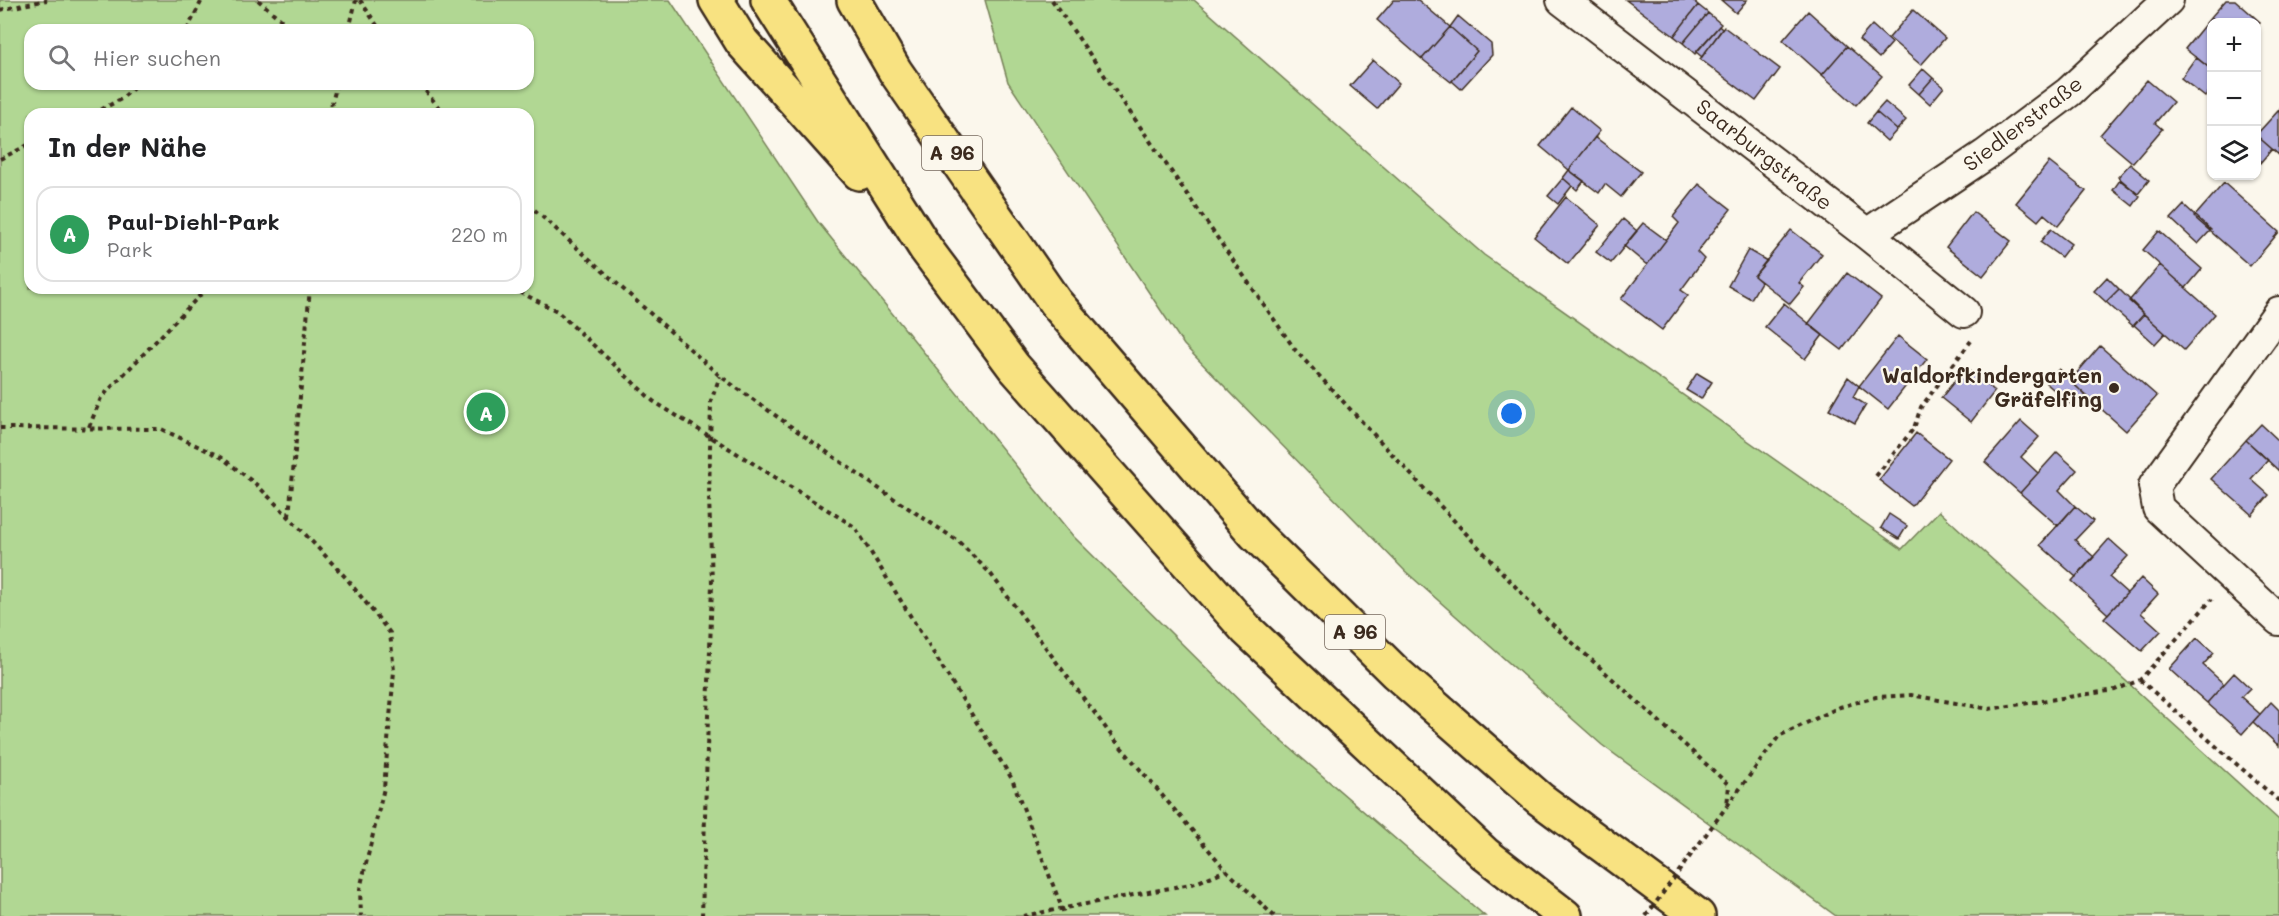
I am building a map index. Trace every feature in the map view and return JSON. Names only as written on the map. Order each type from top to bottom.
[{"type":"highway","points":[[716,0],[742,42],[926,249]]},
{"type":"highway","points":[[768,0],[926,249],[1014,367],[1247,630],[1485,854],[1565,916]]},
{"type":"highway","name":"A 96","points":[[855,0],[895,71],[1055,302],[1255,534],[1395,672],[1540,799],[1698,916]]},
{"type":"street","name":"Saarburgstraße","points":[[1562,0],[1867,234],[1964,312]]},
{"type":"street","name":"Siedlerstraße","points":[[1867,234],[1985,155],[2069,92],[2168,0]]},
{"type":"street","points":[[2279,312],[2154,486],[2158,508],[2279,620]]},
{"type":"path","points":[[0,10],[47,0]]},
{"type":"path","points":[[190,24],[202,0]]},
{"type":"path","points":[[258,0],[286,24]]},
{"type":"path","points":[[351,24],[358,0]]},
{"type":"path","points":[[358,0],[376,24]]},
{"type":"path","points":[[1052,0],[1296,351],[1540,613],[1729,785],[1727,806]]},
{"type":"path","points":[[104,108],[121,99],[131,90]]},
{"type":"path","points":[[330,108],[335,90]]},
{"type":"path","points":[[425,90],[439,108]]},
{"type":"path","points":[[0,159],[24,147]]},
{"type":"path","points":[[534,209],[720,376],[869,483],[958,541],[990,573],[1039,642],[1114,739],[1226,870],[1274,916]]},
{"type":"path","points":[[89,427],[101,398],[201,294]]},
{"type":"path","points":[[289,517],[309,294]]},
{"type":"path","points":[[524,294],[557,311],[653,400],[855,527],[1012,779],[1064,908],[1065,916]]},
{"type":"path","points":[[1876,476],[1914,428],[1921,407],[1972,343],[1964,312]]},
{"type":"path","points":[[702,916],[712,583],[709,497],[711,401],[720,376]]},
{"type":"path","points":[[0,428],[161,429],[221,457],[257,485],[289,517],[347,579],[390,633],[394,671],[384,788],[360,889],[361,916]]},
{"type":"path","points":[[1646,916],[1779,736],[1840,707],[1876,698],[1911,695],[1989,709],[2115,690],[2140,680],[2230,577]]},
{"type":"path","points":[[2140,680],[2279,801]]},
{"type":"path","points":[[1023,916],[1196,884],[1226,870]]},
{"type":"green space","points":[[0,0],[670,0],[818,222],[1073,536],[1268,729],[1485,916],[0,916]]},
{"type":"green space","points":[[985,0],[1194,0],[1484,255],[1902,549],[1939,511],[2279,820],[2279,916],[1836,916],[1602,745],[1405,571],[1184,345],[1008,82]]},
{"type":"building","points":[[1394,0],[1418,0],[1450,27],[1422,59],[1377,20]]},
{"type":"building","points":[[1626,0],[1692,0],[1698,5],[1674,36]]},
{"type":"building","points":[[1721,0],[1747,0],[1736,13]]},
{"type":"building","points":[[2226,0],[2235,0],[2255,18],[2212,18]]},
{"type":"building","points":[[1698,5],[1708,13],[1683,43],[1674,36]]},
{"type":"building","points":[[1913,10],[1945,38],[1921,65],[1889,38]]},
{"type":"building","points":[[1808,11],[1847,46],[1822,75],[1783,40]]},
{"type":"building","points":[[1708,13],[1721,24],[1695,54],[1683,43]]},
{"type":"building","points":[[1458,16],[1491,44],[1492,55],[1461,89],[1452,81],[1477,51],[1450,27]]},
{"type":"building","points":[[2207,22],[2207,66],[2185,49]]},
{"type":"building","points":[[1872,25],[1892,43],[1879,58],[1859,40]]},
{"type":"building","points":[[1719,26],[1722,29],[1702,57],[1696,52]]},
{"type":"building","points":[[1450,27],[1477,51],[1451,82],[1422,59]]},
{"type":"building","points":[[1724,27],[1780,69],[1756,101],[1700,59]]},
{"type":"building","points":[[1847,46],[1882,76],[1856,105],[1822,75]]},
{"type":"building","points":[[2196,57],[2207,66],[2207,94],[2205,97],[2181,78]]},
{"type":"building","points":[[1373,60],[1399,83],[1377,109],[1350,86]]},
{"type":"building","points":[[1923,69],[1933,78],[1919,94],[1909,85]]},
{"type":"building","points":[[1933,78],[1944,87],[1930,104],[1919,94]]},
{"type":"building","points":[[2147,80],[2173,102],[2155,123],[2162,129],[2133,163],[2100,135]]},
{"type":"building","points":[[1885,102],[1906,120],[1897,130],[1876,112]]},
{"type":"building","points":[[1571,107],[1600,131],[1569,170],[1540,146]]},
{"type":"building","points":[[2279,110],[2279,155],[2261,139],[2261,130]]},
{"type":"building","points":[[1876,112],[1897,130],[1887,141],[1867,123]]},
{"type":"building","points":[[1595,137],[1641,172],[1621,197],[1605,184],[1599,193],[1569,170]]},
{"type":"building","points":[[2261,139],[2272,149],[2261,162]]},
{"type":"building","points":[[2049,162],[2086,191],[2058,226],[2044,214],[2038,221],[2016,203]]},
{"type":"building","points":[[2130,164],[2149,180],[2138,194],[2118,177]]},
{"type":"building","points":[[1569,170],[1584,181],[1577,190],[1563,178]]},
{"type":"building","points":[[1563,178],[1572,186],[1558,204],[1548,196]]},
{"type":"building","points":[[2120,180],[2140,196],[2133,206],[2113,190]]},
{"type":"building","points":[[2224,183],[2279,232],[2250,266],[2194,217]]},
{"type":"building","points":[[1699,184],[1731,209],[1697,252],[1704,259],[1681,290],[1688,295],[1662,330],[1621,299],[1679,223],[1673,217]]},
{"type":"building","points":[[1566,197],[1600,225],[1568,264],[1534,237]]},
{"type":"building","points":[[2184,205],[2211,230],[2198,244],[2171,219]]},
{"type":"building","points":[[1973,212],[2011,241],[1983,276],[1946,247]]},
{"type":"building","points":[[1623,219],[1637,231],[1611,263],[1596,252]]},
{"type":"building","points":[[1643,223],[1666,240],[1647,265],[1624,246]]},
{"type":"building","points":[[2051,229],[2071,244],[2061,257],[2040,242]]},
{"type":"building","points":[[1791,230],[1822,254],[1799,283],[1804,287],[1790,304],[1754,276]]},
{"type":"building","points":[[2159,231],[2202,269],[2186,288],[2143,250]]},
{"type":"building","points":[[1748,250],[1767,261],[1754,276],[1761,282],[1751,299],[1728,286]]},
{"type":"building","points":[[2160,265],[2215,314],[2184,350],[2129,301]]},
{"type":"building","points":[[1847,273],[1881,299],[1842,350],[1808,324]]},
{"type":"building","points":[[2107,277],[2119,289],[2106,302],[2094,291]]},
{"type":"building","points":[[2119,289],[2144,314],[2133,326],[2106,302]]},
{"type":"building","points":[[1784,303],[1823,335],[1805,359],[1765,327]]},
{"type":"building","points":[[2144,314],[2165,333],[2155,344],[2134,325]]},
{"type":"building","points":[[1898,336],[1927,359],[1888,409],[1859,386]]},
{"type":"building","points":[[2100,346],[2157,396],[2126,431],[2070,381]]},
{"type":"building","points":[[1965,368],[1995,391],[1971,422],[1941,398]]},
{"type":"building","points":[[2059,369],[2086,396],[2075,408],[2046,383]]},
{"type":"building","points":[[1697,373],[1712,382],[1701,399],[1686,390]]},
{"type":"building","points":[[1848,377],[1859,386],[1853,397],[1866,405],[1855,423],[1829,409]]},
{"type":"building","points":[[2021,421],[2039,437],[2021,457],[2038,473],[2020,493],[1985,462]]},
{"type":"building","points":[[2261,424],[2279,441],[2279,471],[2246,440]]},
{"type":"building","points":[[1916,433],[1949,459],[1912,506],[1879,480]]},
{"type":"building","points":[[2246,440],[2268,460],[2251,479],[2269,495],[2252,515],[2211,479]]},
{"type":"building","points":[[2057,452],[2077,470],[2059,490],[2075,506],[2058,526],[2020,493]]},
{"type":"building","points":[[2075,506],[2093,521],[2075,540],[2094,557],[2076,577],[2040,545]]},
{"type":"building","points":[[1889,514],[1907,526],[1899,539],[1881,528]]},
{"type":"building","points":[[2109,539],[2128,556],[2109,577],[2127,593],[2108,614],[2072,581]]},
{"type":"building","points":[[2141,578],[2158,594],[2141,613],[2161,631],[2142,651],[2104,618]]},
{"type":"building","points":[[2197,638],[2214,653],[2203,665],[2224,684],[2207,703],[2169,669]]},
{"type":"building","points":[[2234,673],[2250,688],[2241,697],[2260,714],[2242,734],[2207,703]]},
{"type":"building","points":[[2271,702],[2279,710],[2279,746],[2253,722]]},
{"type":"place","name":"Waldorfkindergarten Gräfelfing","points":[[2114,388]]},
{"type":"place","name":"Paul-Diehl-Park","points":[[486,412]]}]
